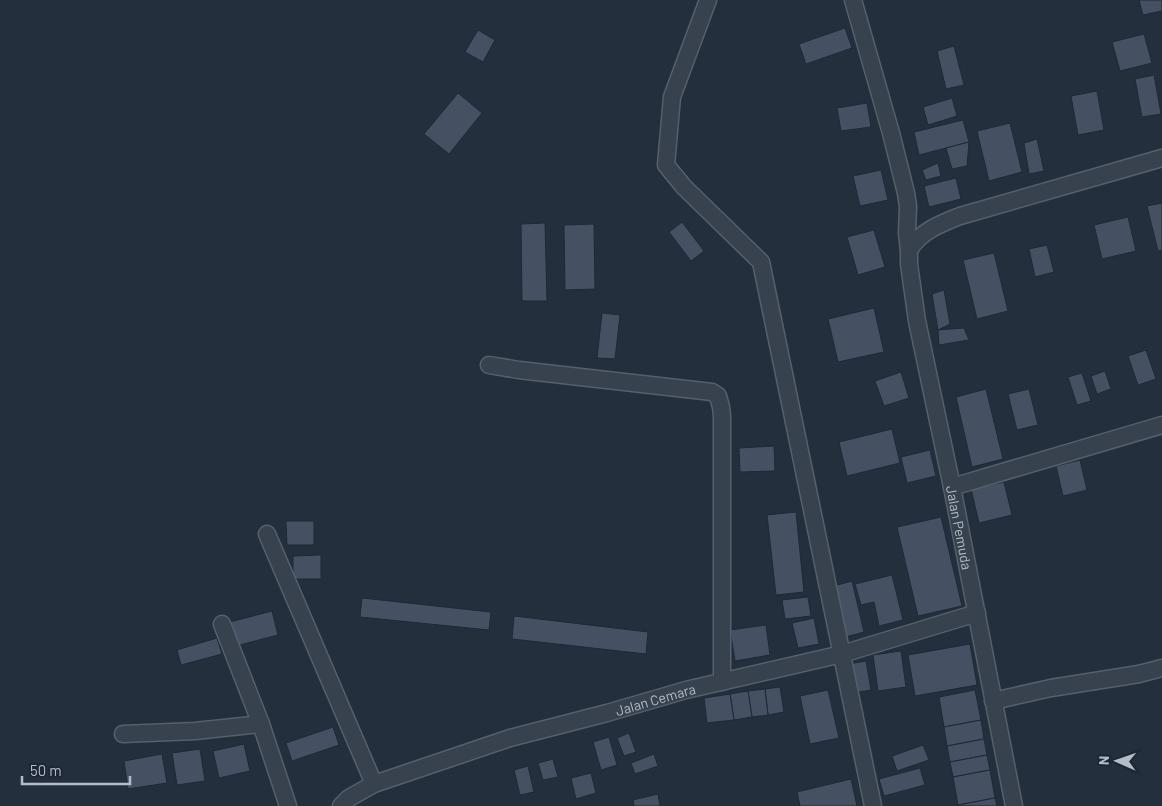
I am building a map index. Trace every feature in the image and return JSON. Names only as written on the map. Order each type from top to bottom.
[{"type":"street","points":[[708,0],[672,97],[666,165],[684,187],[760,262],[873,806]]},
{"type":"street","name":"Jalan Pemuda","points":[[853,0],[906,193],[908,206],[908,264],[916,321],[952,487],[1014,806]]},
{"type":"street","points":[[909,250],[925,232],[938,224],[1162,158]]},
{"type":"street","points":[[489,365],[712,392],[718,396],[722,407],[722,682]]},
{"type":"street","points":[[952,487],[1162,425]]},
{"type":"street","points":[[267,534],[374,784]]},
{"type":"street","name":"Jalan Cemara","points":[[341,806],[349,798],[374,784],[510,738],[686,690],[842,654],[977,613]]},
{"type":"street","points":[[222,624],[261,724],[288,806]]},
{"type":"street","points":[[993,701],[1051,688],[1139,674],[1162,668]]},
{"type":"street","points":[[123,734],[195,731],[261,724]]},
{"type":"building","points":[[1139,0],[1162,0],[1162,11],[1143,15]]},
{"type":"building","points":[[845,28],[852,48],[806,64],[799,44]]},
{"type":"building","points":[[478,30],[495,40],[483,62],[465,52]]},
{"type":"building","points":[[1144,34],[1152,63],[1120,71],[1112,42]]},
{"type":"building","points":[[954,46],[964,85],[946,89],[937,51]]},
{"type":"building","points":[[1154,75],[1161,114],[1142,117],[1135,79]]},
{"type":"building","points":[[1097,91],[1104,130],[1078,135],[1071,96]]},
{"type":"building","points":[[458,93],[482,113],[449,154],[424,134]]},
{"type":"building","points":[[952,98],[957,116],[928,125],[923,107]]},
{"type":"building","points":[[867,103],[871,127],[841,131],[837,108]]},
{"type":"building","points":[[963,120],[969,142],[919,155],[914,132]]},
{"type":"building","points":[[1010,123],[1022,172],[989,181],[977,131]]},
{"type":"building","points":[[1037,139],[1044,171],[1029,174],[1024,143]]},
{"type":"building","points":[[969,142],[967,166],[952,169],[946,148]]},
{"type":"building","points":[[938,163],[941,176],[926,180],[922,170]]},
{"type":"building","points":[[881,170],[888,200],[860,206],[853,176]]},
{"type":"building","points":[[956,178],[961,199],[929,207],[924,186]]},
{"type":"building","points":[[1162,203],[1162,250],[1158,251],[1147,206]]},
{"type":"building","points":[[1128,217],[1136,251],[1102,259],[1094,225]]},
{"type":"building","points":[[682,222],[704,251],[691,261],[669,232]]},
{"type":"building","points":[[545,223],[547,301],[522,301],[521,224]]},
{"type":"building","points":[[594,224],[595,289],[565,290],[564,225]]},
{"type":"building","points":[[874,230],[885,267],[858,275],[847,237]]},
{"type":"building","points":[[1047,245],[1054,272],[1035,277],[1029,249]]},
{"type":"building","points":[[994,253],[1008,311],[977,319],[963,260]]},
{"type":"building","points":[[944,290],[950,324],[938,330],[932,294]]},
{"type":"building","points":[[874,308],[884,352],[838,362],[828,319]]},
{"type":"building","points":[[602,313],[620,315],[615,359],[597,358]]},
{"type":"building","points":[[964,328],[969,340],[939,345],[938,330]]},
{"type":"building","points":[[1146,350],[1156,379],[1138,385],[1128,356]]},
{"type":"building","points":[[1105,371],[1111,389],[1097,394],[1091,376]]},
{"type":"building","points":[[901,372],[909,398],[884,406],[875,381]]},
{"type":"building","points":[[1082,373],[1091,401],[1077,405],[1068,377]]},
{"type":"building","points":[[986,389],[1003,459],[972,467],[956,397]]},
{"type":"building","points":[[1029,389],[1038,425],[1017,430],[1008,394]]},
{"type":"building","points":[[892,429],[900,463],[847,476],[839,442]]},
{"type":"building","points":[[774,446],[775,471],[740,472],[739,448]]},
{"type":"building","points":[[930,450],[936,476],[907,483],[901,457]]},
{"type":"building","points":[[1080,460],[1087,490],[1063,496],[1056,466]]},
{"type":"building","points":[[1004,482],[1012,515],[979,523],[971,489]]},
{"type":"building","points":[[796,512],[804,592],[776,595],[767,515]]},
{"type":"building","points":[[941,517],[962,606],[918,616],[897,527]]},
{"type":"building","points":[[286,521],[314,521],[314,545],[287,545]]},
{"type":"building","points":[[321,555],[321,579],[293,579],[293,556]]},
{"type":"building","points":[[892,575],[903,620],[879,626],[874,602],[861,605],[855,584]]},
{"type":"building","points":[[852,581],[864,632],[842,638],[830,587]]},
{"type":"building","points":[[808,597],[811,616],[785,619],[782,600]]},
{"type":"building","points":[[362,598],[491,612],[489,630],[360,617]]},
{"type":"building","points":[[272,611],[278,635],[232,647],[226,623]]},
{"type":"building","points":[[514,616],[648,632],[646,654],[512,639]]},
{"type":"building","points":[[814,618],[819,644],[798,648],[792,623]]},
{"type":"building","points":[[766,625],[770,655],[735,661],[730,630]]},
{"type":"building","points":[[217,638],[222,654],[181,665],[177,650]]},
{"type":"building","points":[[970,644],[977,685],[915,696],[908,655]]},
{"type":"building","points":[[901,651],[906,687],[878,691],[873,655]]},
{"type":"building","points":[[866,661],[871,690],[853,693],[848,664]]},
{"type":"building","points":[[780,687],[784,712],[768,715],[765,689]]},
{"type":"building","points":[[765,689],[768,715],[752,717],[748,691]]},
{"type":"building","points":[[828,690],[839,738],[810,744],[800,696]]},
{"type":"building","points":[[975,690],[981,720],[944,727],[939,697]]},
{"type":"building","points":[[748,691],[752,717],[734,720],[730,694]]},
{"type":"building","points":[[730,694],[734,720],[707,723],[704,698]]},
{"type":"building","points":[[981,720],[984,739],[947,746],[944,727]]},
{"type":"building","points":[[333,727],[339,745],[292,761],[286,743]]},
{"type":"building","points":[[629,733],[636,752],[624,756],[617,738]]},
{"type":"building","points":[[609,737],[617,765],[601,770],[593,742]]},
{"type":"building","points":[[984,739],[987,755],[950,762],[947,746]]},
{"type":"building","points":[[244,744],[250,771],[219,778],[213,751]]},
{"type":"building","points":[[923,745],[929,760],[897,771],[892,756]]},
{"type":"building","points":[[200,749],[205,781],[177,785],[172,753]]},
{"type":"building","points":[[162,754],[167,783],[128,789],[124,761]]},
{"type":"building","points":[[654,754],[658,766],[635,774],[631,763]]},
{"type":"building","points":[[987,755],[990,770],[953,777],[950,762]]},
{"type":"building","points":[[553,759],[558,777],[543,780],[538,763]]},
{"type":"building","points":[[528,766],[534,792],[520,795],[514,770]]},
{"type":"building","points":[[920,768],[925,785],[884,796],[879,779]]},
{"type":"building","points":[[990,770],[995,798],[958,805],[953,777]]},
{"type":"building","points":[[591,773],[596,793],[576,799],[571,778]]},
{"type":"building","points":[[851,779],[857,806],[800,806],[797,792]]},
{"type":"building","points":[[658,794],[660,806],[634,806],[633,800]]},
{"type":"building","points":[[995,798],[997,806],[958,805]]}]
